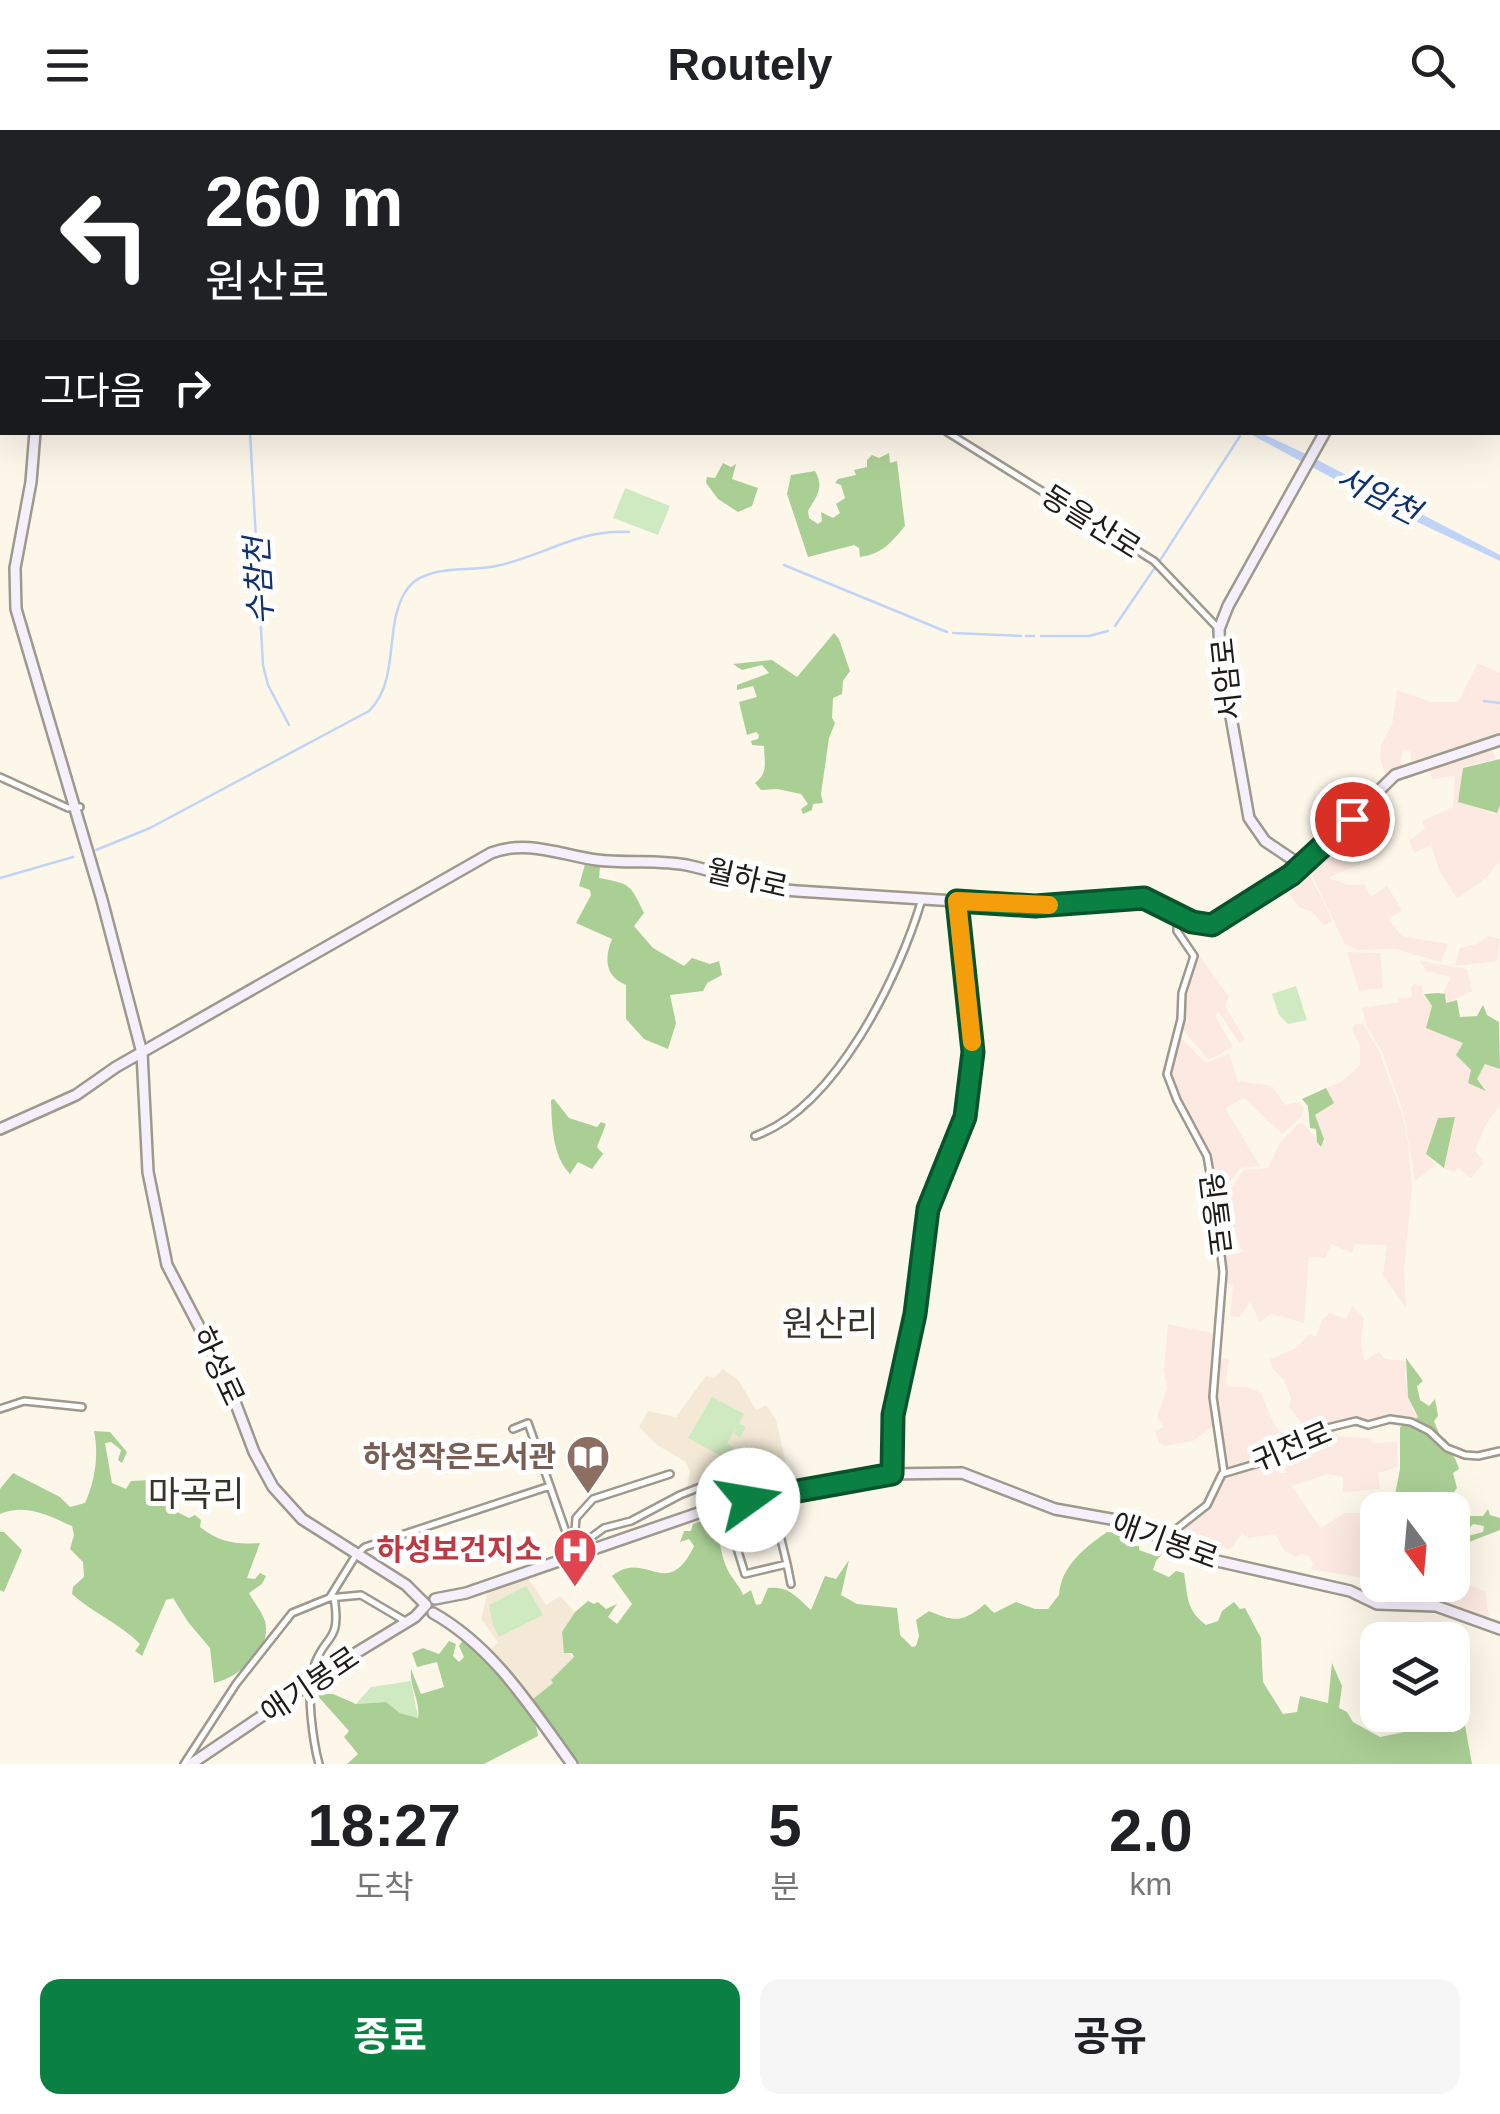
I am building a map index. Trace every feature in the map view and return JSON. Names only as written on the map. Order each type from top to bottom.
[{"type":"street","name":"하성로","points":[[36,435],[14,594],[24,641],[78,808],[142,1053],[148,1172],[167,1265],[226,1378],[266,1478],[295,1513],[433,1606]]},
{"type":"street","name":"동을산로","points":[[952,435],[1154,561],[1219,629]]},
{"type":"street","name":"서암로","points":[[1302,866],[1265,841],[1249,818],[1222,673],[1219,629],[1324,435]]},
{"type":"street","name":"월하로","points":[[0,1129],[76,1095],[490,853],[510,846],[598,860],[692,866],[770,888],[1035,906],[1144,898],[1199,925],[1219,923],[1314,857],[1396,774],[1500,740]]},
{"type":"street","points":[[0,777],[78,808]]},
{"type":"street","points":[[1287,878],[1287,856],[1314,857]]},
{"type":"street","points":[[755,1136],[804,1108],[852,1048],[900,963],[922,899]]},
{"type":"street","points":[[892,1474],[893,1415],[915,1314],[928,1209],[965,1117],[972,1074],[957,901]]},
{"type":"street","name":"원통로","points":[[1178,914],[1177,931],[1194,956],[1182,993],[1181,1019],[1167,1074],[1207,1156],[1213,1190],[1223,1272],[1213,1397],[1224,1472]]},
{"type":"street","points":[[0,1409],[24,1401],[82,1407]]},
{"type":"street","name":"귀전로","points":[[1163,1540],[1207,1506],[1224,1472],[1274,1459],[1323,1429],[1356,1421],[1368,1425],[1390,1419],[1414,1423],[1447,1448],[1464,1454],[1478,1456],[1500,1451]]},
{"type":"street","points":[[512,1428],[528,1424],[573,1549]]},
{"type":"street","name":"애기봉로","points":[[188,1764],[311,1686],[346,1659],[451,1597],[556,1563],[573,1549],[704,1511],[788,1490],[892,1474],[962,1473],[1068,1513],[1133,1524],[1196,1556],[1350,1591],[1377,1604],[1436,1606],[1500,1629]]},
{"type":"street","points":[[573,1549],[576,1518],[595,1498],[670,1474]]},
{"type":"street","points":[[573,1549],[604,1528],[631,1521],[680,1494],[713,1482],[788,1490]]},
{"type":"street","points":[[320,1764],[311,1686],[314,1665],[337,1629],[332,1597],[356,1555],[365,1547],[550,1486]]},
{"type":"street","points":[[770,1494],[791,1584]]},
{"type":"street","points":[[720,1536],[732,1534],[744,1574],[786,1564]]},
{"type":"street","points":[[736,1545],[780,1534]]},
{"type":"street","points":[[188,1764],[236,1684],[286,1619],[301,1608],[332,1597],[367,1597],[411,1620]]},
{"type":"street","points":[[433,1606],[504,1673],[572,1764]]},
{"type":"shaded area","points":[[1478,663],[1500,673],[1500,738],[1411,766],[1411,752],[1403,749],[1400,763],[1407,767],[1386,778],[1381,745],[1392,725],[1397,690],[1431,702],[1458,702]]},
{"type":"shaded area","points":[[1486,747],[1496,759],[1463,767],[1463,786],[1457,801],[1496,814],[1500,805],[1500,860],[1487,877],[1457,899],[1439,870],[1431,845],[1414,853],[1409,841],[1425,829],[1422,821],[1453,807],[1455,776],[1432,779],[1428,765]]},
{"type":"shaded area","points":[[1360,816],[1357,829],[1368,843],[1372,859],[1328,878],[1349,885],[1364,884],[1371,897],[1387,886],[1402,910],[1389,919],[1395,928],[1402,936],[1448,944],[1441,962],[1395,949],[1357,950],[1344,943],[1308,866]]},
{"type":"shaded area","points":[[1306,869],[1332,922],[1324,925],[1311,911],[1300,908],[1284,887],[1284,882]]},
{"type":"shaded area","points":[[1488,936],[1500,939],[1497,961],[1455,966],[1460,948],[1478,944]]},
{"type":"shaded area","points":[[1347,952],[1380,953],[1383,988],[1359,991]]},
{"type":"shaded area","points":[[1199,955],[1229,997],[1225,1006],[1245,1039],[1240,1044],[1218,1011],[1215,1016],[1233,1047],[1209,1060],[1181,1028],[1183,993]]},
{"type":"shaded area","points":[[1420,961],[1467,969],[1472,991],[1449,1002],[1443,993],[1451,977],[1426,971]]},
{"type":"shaded area","points":[[1414,984],[1422,986],[1424,997],[1432,1006],[1426,1028],[1463,1043],[1456,1055],[1471,1070],[1468,1083],[1487,1090],[1477,1079],[1480,1068],[1489,1063],[1500,1069],[1500,1105],[1485,1126],[1475,1151],[1484,1162],[1471,1178],[1458,1168],[1454,1172],[1444,1168],[1455,1118],[1449,1116],[1438,1118],[1426,1154],[1435,1165],[1415,1181],[1404,1114],[1382,1052],[1367,1027],[1362,1008],[1412,997]]},
{"type":"shaded area","points":[[1355,1024],[1363,1024],[1379,1051],[1404,1120],[1412,1187],[1404,1269],[1406,1307],[1383,1276],[1387,1245],[1355,1244],[1352,1253],[1331,1244],[1325,1258],[1309,1257],[1304,1323],[1271,1314],[1260,1322],[1250,1302],[1240,1317],[1230,1316],[1233,1285],[1225,1283],[1223,1256],[1243,1252],[1234,1234],[1219,1234],[1215,1193],[1232,1188],[1243,1170],[1268,1168],[1280,1143],[1299,1123],[1322,1146],[1324,1139],[1315,1115],[1333,1103],[1326,1088],[1341,1082],[1360,1065],[1360,1045],[1352,1029]]},
{"type":"shaded area","points":[[1178,1035],[1206,1063],[1229,1054],[1238,1081],[1272,1086],[1285,1105],[1299,1102],[1304,1109],[1301,1117],[1282,1134],[1244,1098],[1225,1108],[1260,1166],[1241,1168],[1226,1187],[1214,1186],[1209,1157],[1174,1091],[1169,1073]]},
{"type":"shaded area","points":[[1352,1306],[1364,1318],[1364,1361],[1379,1352],[1385,1359],[1407,1361],[1408,1397],[1418,1419],[1370,1423],[1357,1420],[1310,1435],[1289,1407],[1291,1398],[1284,1380],[1272,1368],[1270,1359],[1295,1349],[1308,1335],[1316,1336],[1322,1320],[1330,1313],[1346,1319]]},
{"type":"shaded area","points":[[1168,1324],[1216,1334],[1211,1399],[1215,1425],[1193,1441],[1164,1446],[1155,1431],[1164,1427],[1157,1417],[1167,1389],[1164,1370]]},
{"type":"shaded area","points":[[1218,1356],[1229,1360],[1225,1386],[1248,1387],[1261,1393],[1274,1424],[1291,1448],[1228,1468],[1215,1410]]},
{"type":"shaded area","points":[[723,1369],[739,1381],[756,1410],[766,1405],[776,1420],[791,1485],[720,1478],[687,1489],[690,1472],[686,1462],[657,1445],[639,1427],[648,1411],[676,1417],[706,1376],[714,1378]]},
{"type":"shaded area","points":[[1334,1428],[1338,1436],[1372,1439],[1373,1443],[1397,1442],[1398,1467],[1378,1473],[1380,1489],[1343,1492],[1343,1477],[1328,1474],[1291,1486],[1321,1528],[1345,1513],[1360,1513],[1360,1577],[1311,1569],[1309,1556],[1296,1557],[1285,1551],[1275,1534],[1249,1538],[1242,1533],[1230,1550],[1185,1533],[1184,1527],[1211,1504],[1223,1475],[1274,1461],[1279,1473],[1286,1473],[1282,1457],[1324,1430]]},
{"type":"shaded area","points":[[527,1576],[546,1605],[560,1596],[575,1612],[562,1632],[564,1651],[574,1657],[552,1679],[554,1683],[533,1699],[491,1649],[498,1642],[481,1619],[488,1590]]},
{"type":"shaded area","points":[[1470,1585],[1485,1591],[1489,1617],[1438,1602],[1470,1602]]},
{"type":"green space","points":[[889,453],[890,463],[897,461],[905,526],[886,547],[868,556],[860,557],[859,548],[854,545],[808,557],[787,494],[791,475],[815,471],[819,487],[808,511],[809,518],[818,524],[822,521],[821,512],[833,518],[840,513],[836,504],[845,498],[841,485],[835,483],[838,479],[856,475],[854,470],[867,467],[872,455],[879,458]]},
{"type":"green space","points":[[723,463],[731,467],[736,464],[732,479],[758,488],[752,506],[738,512],[718,499],[706,483],[707,477],[715,478]]},
{"type":"green space","points":[[625,488],[670,506],[658,535],[613,518]]},
{"type":"green space","points":[[834,633],[850,671],[843,681],[842,694],[833,698],[835,723],[829,738],[823,803],[813,804],[812,810],[803,814],[801,809],[808,804],[801,794],[761,790],[755,783],[764,771],[764,746],[752,745],[751,741],[759,735],[747,735],[739,702],[757,697],[753,686],[737,690],[737,685],[769,673],[762,665],[742,670],[733,664],[772,660],[797,677]]},
{"type":"green space","points":[[1500,759],[1497,813],[1458,802],[1463,768]]},
{"type":"green space","points":[[585,864],[600,867],[599,878],[624,884],[632,891],[644,913],[634,926],[653,948],[684,966],[692,958],[710,964],[719,961],[722,975],[707,983],[703,991],[670,995],[676,1023],[668,1049],[644,1039],[626,1019],[626,985],[614,977],[608,966],[612,939],[576,923],[591,895],[590,890],[579,886]]},
{"type":"green space","points":[[1296,986],[1307,1020],[1288,1024],[1279,1015],[1272,994]]},
{"type":"green space","points":[[1424,994],[1445,994],[1446,1003],[1457,1000],[1460,1017],[1477,1016],[1483,1005],[1487,1015],[1499,1022],[1500,1069],[1485,1064],[1477,1079],[1486,1091],[1468,1083],[1471,1070],[1456,1055],[1463,1043],[1426,1028],[1432,1006]]},
{"type":"green space","points":[[1326,1088],[1334,1103],[1315,1115],[1324,1139],[1321,1147],[1316,1129],[1310,1128],[1308,1106],[1302,1099]]},
{"type":"green space","points":[[554,1099],[569,1118],[597,1127],[601,1122],[606,1124],[597,1147],[603,1154],[592,1169],[578,1162],[570,1174],[564,1166],[554,1139]]},
{"type":"green space","points":[[1455,1117],[1444,1168],[1426,1154],[1438,1118]]},
{"type":"green space","points":[[1406,1358],[1423,1381],[1417,1386],[1420,1400],[1429,1406],[1435,1399],[1438,1416],[1434,1421],[1448,1447],[1412,1421],[1418,1417],[1408,1397]]},
{"type":"green space","points":[[712,1397],[744,1414],[739,1423],[746,1427],[740,1437],[734,1434],[736,1428],[727,1443],[734,1448],[727,1459],[688,1438]]},
{"type":"green space","points":[[1407,1423],[1424,1430],[1452,1453],[1459,1469],[1453,1473],[1457,1488],[1454,1492],[1396,1492],[1400,1427]]},
{"type":"green space","points":[[94,1431],[110,1432],[127,1452],[122,1463],[118,1460],[121,1450],[111,1442],[105,1443],[112,1483],[126,1489],[131,1481],[150,1480],[153,1490],[161,1485],[166,1488],[160,1503],[178,1499],[177,1512],[189,1518],[195,1515],[201,1520],[200,1527],[214,1536],[235,1543],[260,1543],[247,1578],[255,1579],[260,1573],[266,1576],[249,1593],[264,1617],[264,1642],[252,1661],[233,1675],[214,1683],[210,1648],[173,1598],[166,1600],[142,1656],[135,1651],[140,1644],[72,1594],[73,1587],[84,1577],[83,1562],[70,1549],[72,1526],[28,1510],[0,1514],[0,1489],[13,1473],[60,1497],[70,1507],[85,1503],[95,1468]]},
{"type":"green space","points":[[1488,1509],[1490,1515],[1500,1518],[1500,1530],[1470,1542],[1470,1535],[1483,1532],[1484,1526],[1473,1524],[1470,1527],[1470,1516],[1483,1516]]},
{"type":"green space","points":[[710,1518],[728,1570],[743,1595],[751,1590],[756,1605],[761,1604],[768,1588],[776,1588],[792,1593],[811,1610],[825,1576],[836,1579],[849,1560],[841,1595],[857,1604],[897,1608],[900,1635],[912,1647],[919,1636],[916,1620],[929,1611],[958,1619],[985,1604],[994,1613],[1016,1602],[1048,1609],[1059,1595],[1070,1566],[1107,1532],[1122,1533],[1120,1539],[1127,1546],[1139,1546],[1139,1550],[1153,1555],[1169,1546],[1153,1570],[1169,1577],[1176,1571],[1184,1573],[1191,1607],[1206,1625],[1218,1621],[1222,1611],[1234,1602],[1240,1609],[1245,1608],[1261,1638],[1263,1682],[1283,1714],[1297,1712],[1300,1696],[1328,1703],[1332,1663],[1342,1686],[1339,1708],[1360,1726],[1360,1732],[1380,1737],[1404,1732],[1466,1732],[1472,1764],[580,1764],[533,1699],[553,1683],[551,1680],[574,1657],[564,1653],[562,1632],[588,1601],[598,1602],[606,1609],[617,1604],[608,1617],[617,1624],[632,1604],[612,1576],[635,1568],[675,1571],[694,1546],[689,1539],[680,1542],[684,1531],[691,1531],[693,1524]]},
{"type":"green space","points":[[0,1532],[22,1550],[4,1592],[0,1590]]},
{"type":"green space","points":[[526,1586],[543,1615],[499,1637],[489,1605]]},
{"type":"green space","points":[[463,1640],[519,1698],[538,1736],[484,1764],[347,1764],[358,1754],[344,1737],[349,1731],[316,1694],[333,1694],[356,1704],[386,1702],[400,1713],[418,1718],[411,1669],[421,1694],[444,1687],[437,1662],[417,1667],[412,1653],[423,1648],[439,1654],[449,1641],[456,1644],[453,1656],[459,1662],[464,1657],[459,1646]]},
{"type":"green space","points":[[411,1681],[418,1718],[400,1713],[386,1702],[356,1704],[371,1687]]},
{"type":"water","name":"서암천","points":[[1252,435],[1265,435],[1308,455],[1500,555],[1500,561],[1398,513]]},
{"type":"waterway","name":"수참천","points":[[250,435],[263,665],[268,685],[289,725]]},
{"type":"waterway","points":[[1159,562],[1240,436]]},
{"type":"waterway","points":[[96,850],[150,828],[369,711],[385,685],[398,608],[406,591],[420,578],[513,562],[594,534],[629,532]]},
{"type":"waterway","points":[[784,565],[947,632]]},
{"type":"waterway","points":[[1115,626],[1156,566]]},
{"type":"waterway","points":[[1041,636],[1089,636],[1108,631]]},
{"type":"waterway","points":[[953,633],[1021,636]]},
{"type":"waterway","points":[[1026,636],[1034,636]]},
{"type":"waterway","points":[[1484,701],[1500,703]]},
{"type":"waterway","points":[[0,878],[73,857]]},
{"type":"slow traffic","points":[[972,1042],[957,901],[1049,905]]},
{"type":"place","name":"하성작은도서관","points":[[588,1495]]},
{"type":"place","name":"하성보건지소","points":[[575,1588]]},
{"type":"district","name":"원산리","points":[[830,1324]]},
{"type":"district","name":"마곡리","points":[[196,1494]]},
{"type":"route","points":[[748,1500],[892,1474],[893,1415],[915,1314],[928,1209],[965,1117],[972,1074],[957,901],[1035,906],[1135,897],[1152,899],[1192,922],[1212,925],[1291,875],[1352,819]]}]
